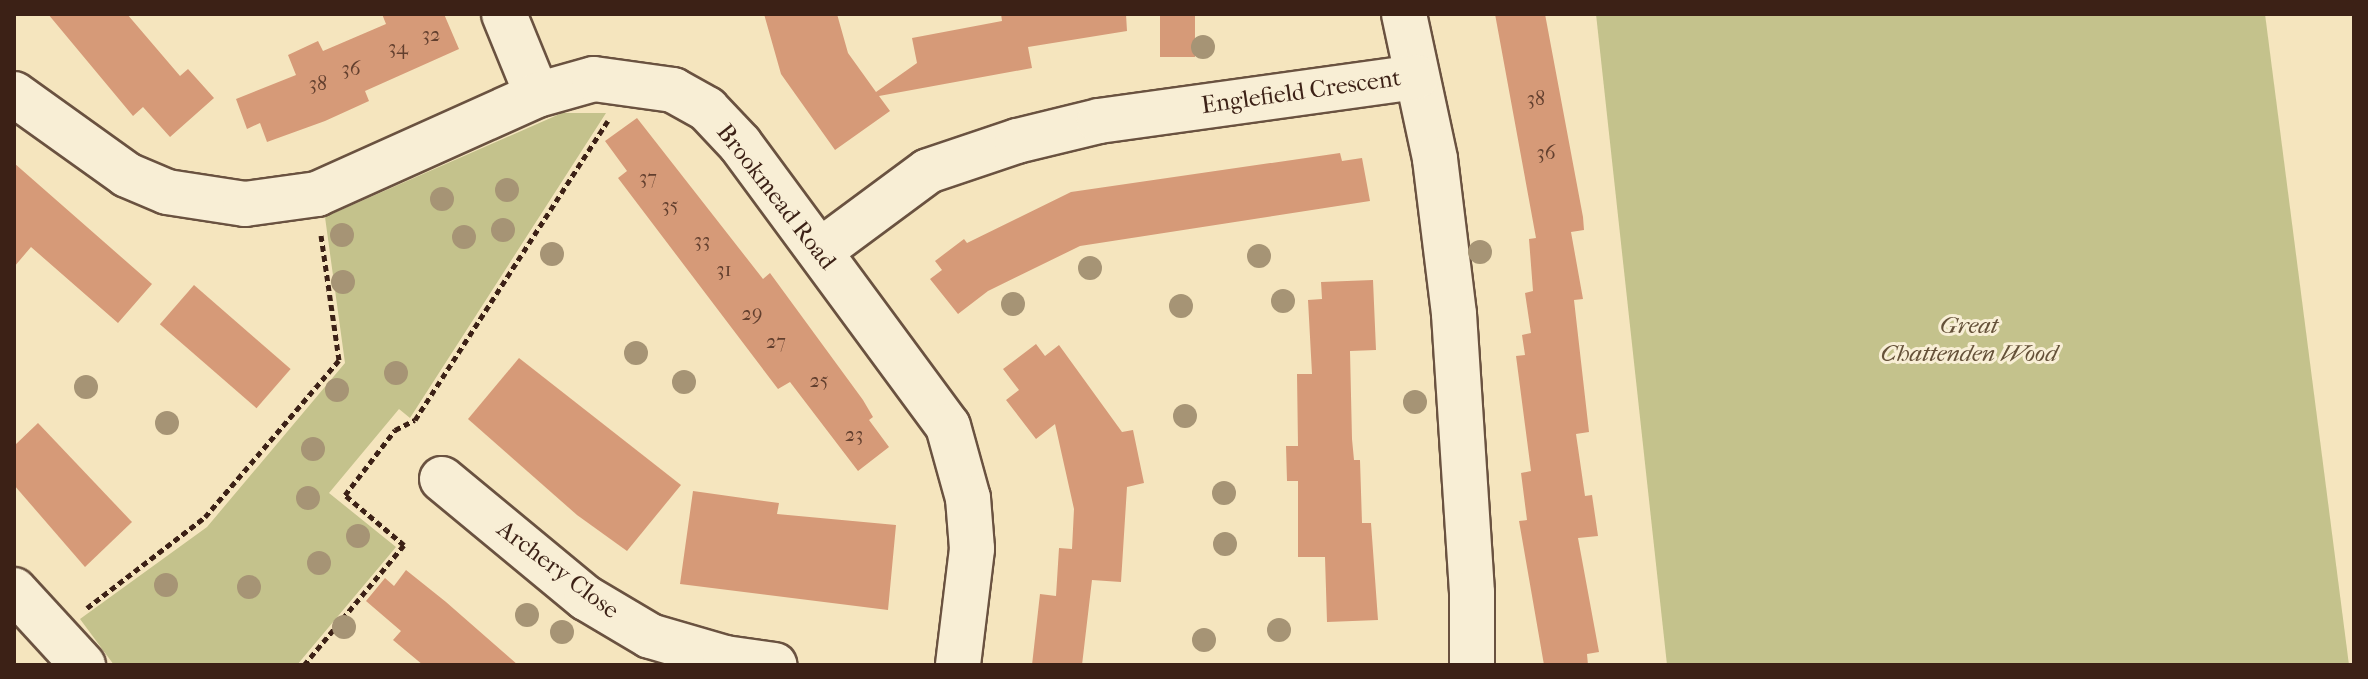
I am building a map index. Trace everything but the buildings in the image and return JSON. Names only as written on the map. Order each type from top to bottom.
[{"type":"street","points":[[504,14],[537,95]]},
{"type":"street","points":[[1404,14],[1416,77]]},
{"type":"street","name":"Englefield Crescent","points":[[820,251],[928,171],[1017,141],[1099,121],[1416,77],[1435,159],[1454,314],[1472,593],[1472,665]]},
{"type":"street","name":"Brookmead Road","points":[[14,94],[127,175],[167,192],[245,204],[317,194],[537,95],[594,79],[673,90],[707,109],[740,144],[948,426],[961,462],[972,549],[958,665]]},
{"type":"street","name":"Archery Close","points":[[442,479],[586,598],[650,636],[725,658],[775,665]]},
{"type":"street","points":[[14,590],[70,648]]},
{"type":"path","points":[[304,665],[404,545],[345,495],[395,430],[415,420],[631,85]]},
{"type":"path","points":[[70,648],[205,517],[339,360],[317,194]]},
{"type":"green space","name":"Great Chattenden Wood","points":[[1596,14],[2265,14],[2349,665],[1667,665]]},
{"type":"green space","points":[[562,113],[606,113],[410,418],[399,409],[329,493],[396,547],[297,665],[114,665],[80,619],[207,527],[345,363],[325,217]]}]
